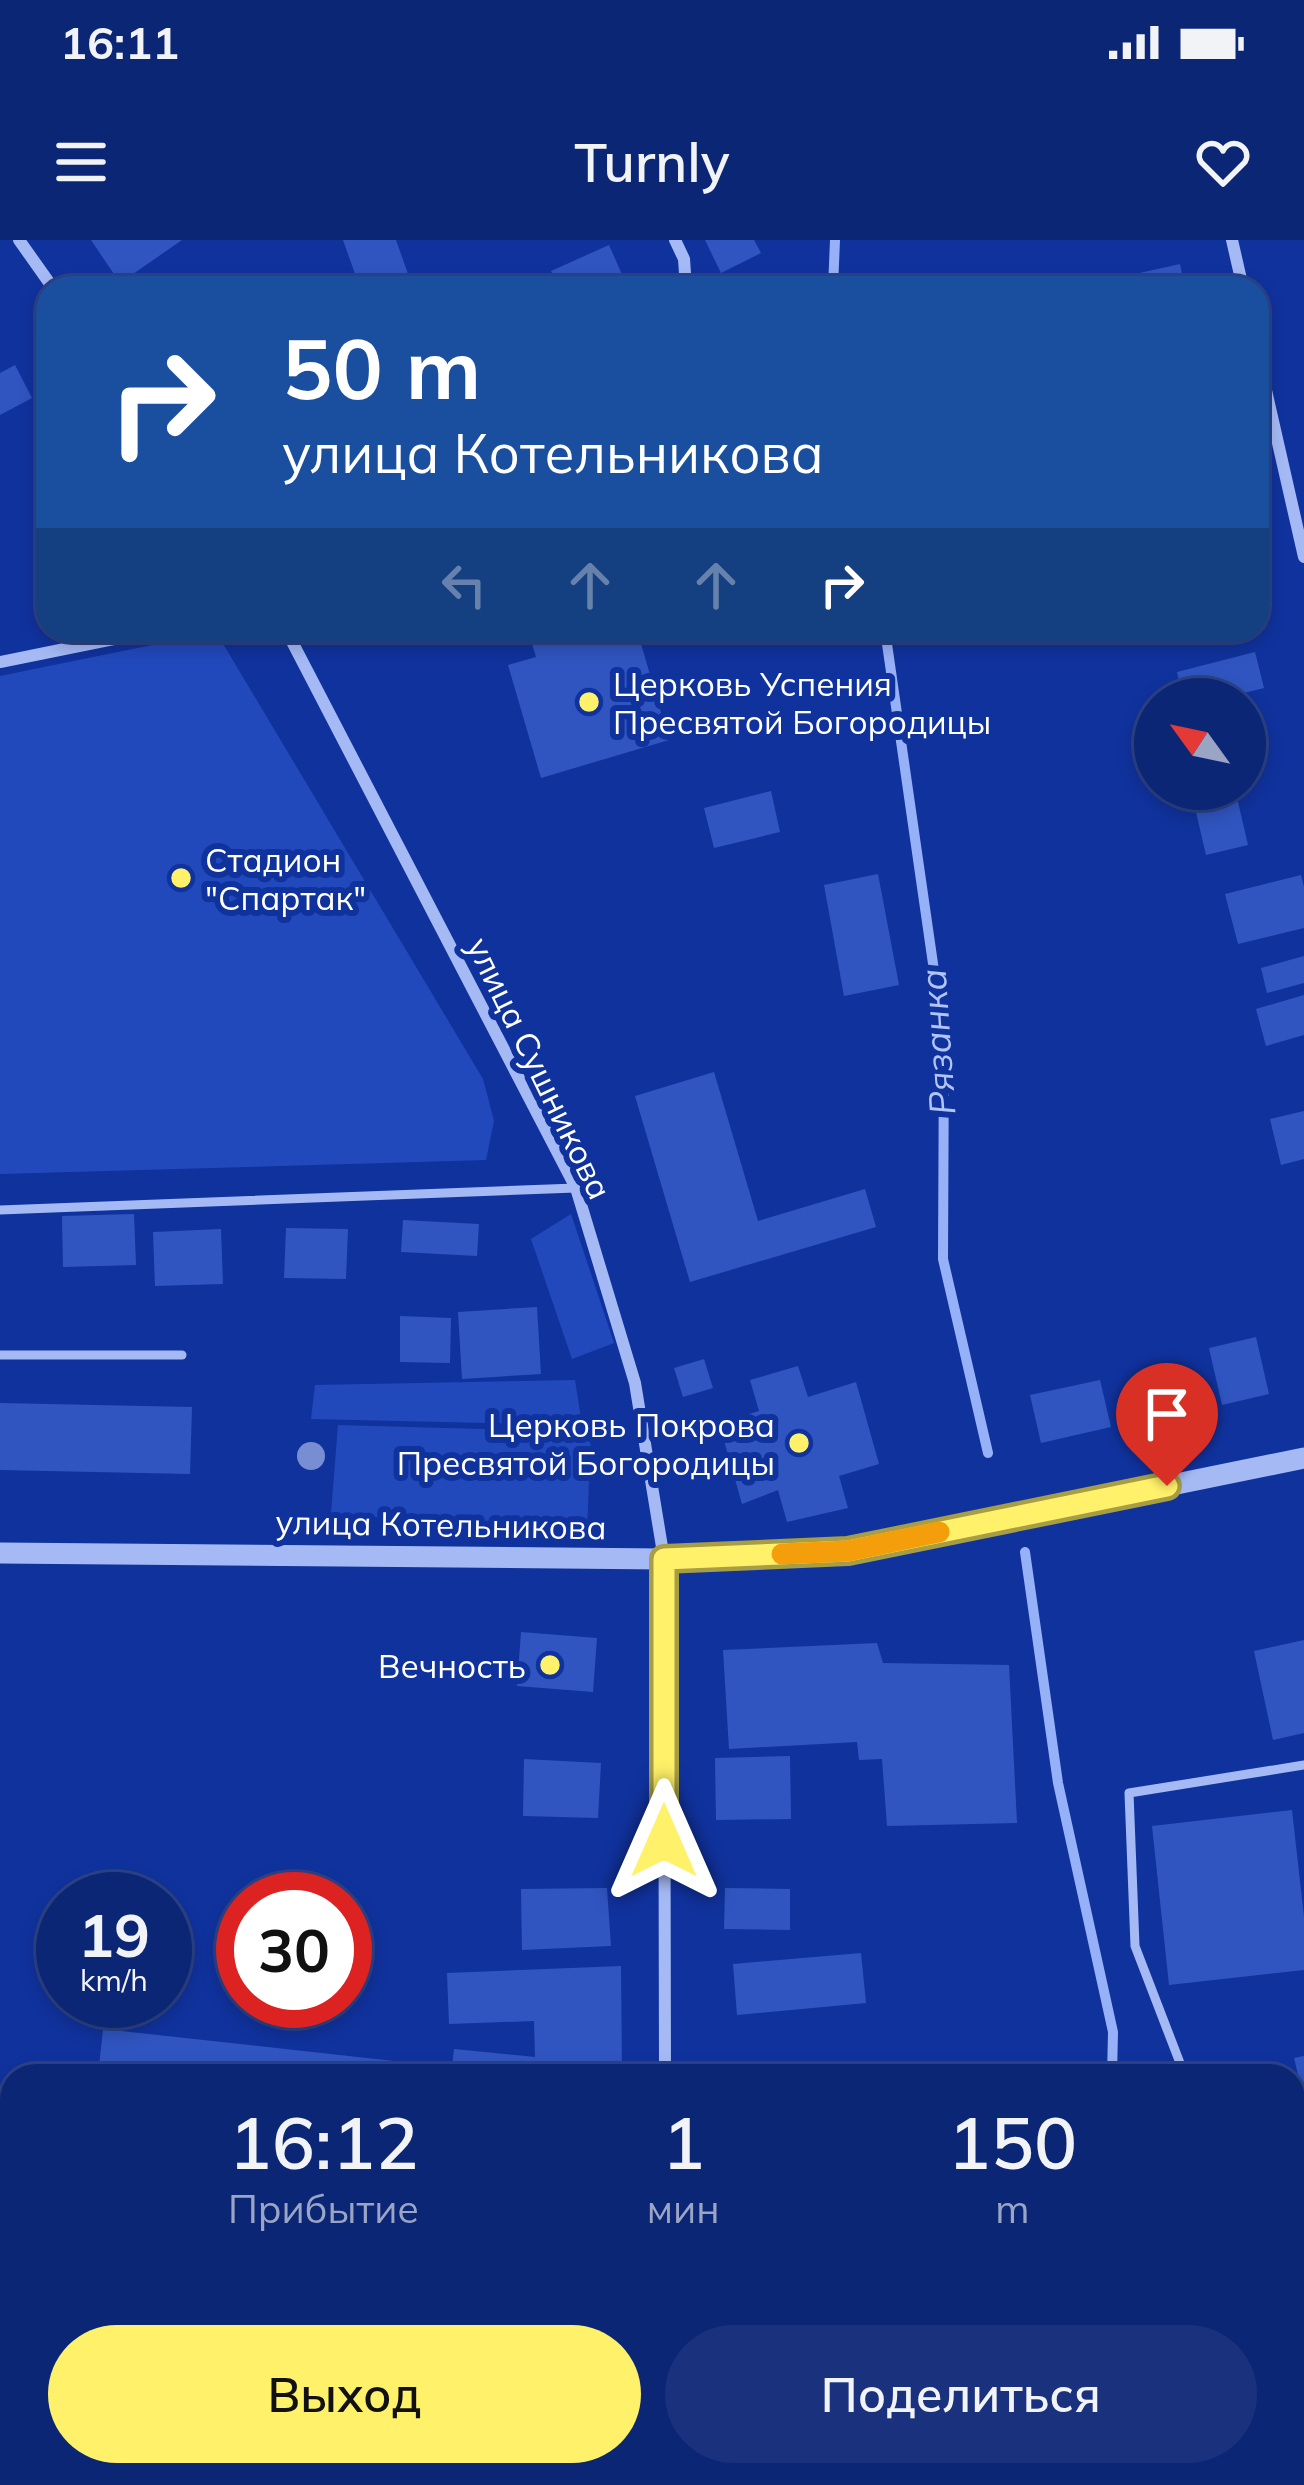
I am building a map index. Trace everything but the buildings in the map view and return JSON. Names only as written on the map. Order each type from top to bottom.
[{"type":"street","points":[[19,240],[44,276]]},
{"type":"street","points":[[675,240],[685,276]]},
{"type":"street","points":[[1232,240],[1240,276]]},
{"type":"street","points":[[1269,404],[1304,557]]},
{"type":"street","points":[[0,662],[99,642]]},
{"type":"street","name":"улица Сушникова","points":[[292,642],[576,1188],[635,1383],[664,1559],[665,2064]]},
{"type":"street","name":"улица Котельникова","points":[[0,1552],[664,1559],[848,1551],[1304,1458]]},
{"type":"lane","points":[[0,1210],[576,1188]]},
{"type":"lane","points":[[0,1355],[182,1355]]},
{"type":"lane","points":[[1180,2064],[1135,1946],[1130,1792],[1304,1765]]},
{"type":"shaded area","name":"Стадион \"Спартак\"","points":[[167,642],[222,642],[483,1079],[494,1121],[486,1160],[0,1174],[0,676]]},
{"type":"shaded area","points":[[571,1214],[614,1343],[572,1359],[531,1239]]},
{"type":"shaded area","points":[[575,1380],[582,1425],[311,1419],[315,1385]]},
{"type":"shaded area","points":[[338,1425],[591,1432],[587,1530],[331,1514]]},
{"type":"waterway","name":"Рязанка","points":[[834,276],[835,240]]},
{"type":"waterway","name":"Рязанка","points":[[887,642],[944,1040],[943,1259],[988,1453]]},
{"type":"waterway","name":"Рязанка","points":[[1025,1552],[1058,1783],[1113,2032],[1112,2064]]},
{"type":"slow traffic","points":[[782,1554],[848,1551],[939,1532]]},
{"type":"place","name":"Церковь Успения Пресвятой Богородицы","points":[[589,702]]},
{"type":"place","name":"Стадион \"Спартак\"","points":[[181,878]]},
{"type":"place","name":"Церковь Покрова Пресвятой Богородицы","points":[[799,1443]]},
{"type":"place","name":"Вечность","points":[[550,1665]]},
{"type":"route","points":[[664,1841],[664,1559],[848,1551],[1167,1486]]}]
